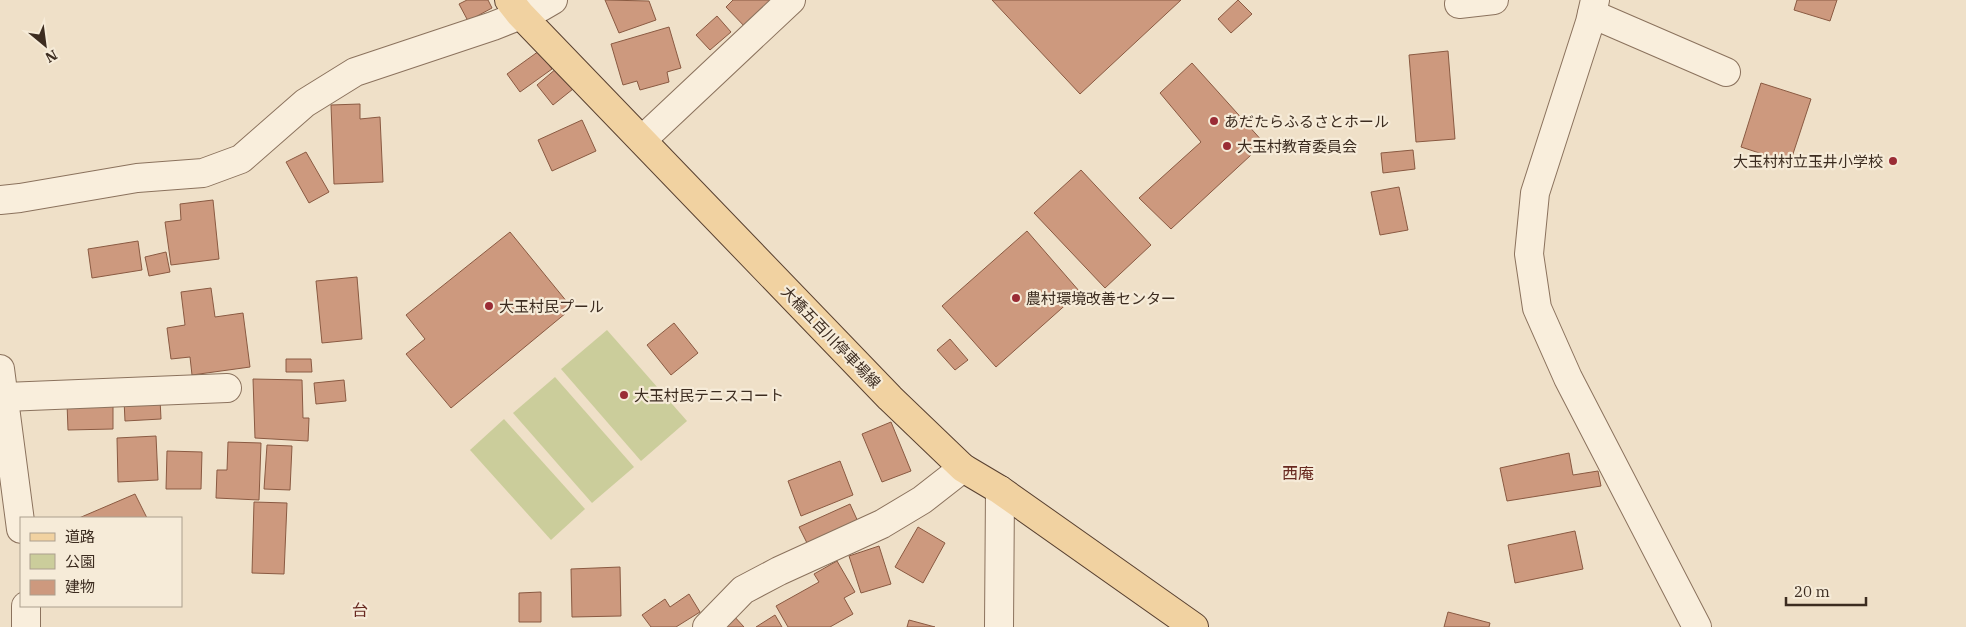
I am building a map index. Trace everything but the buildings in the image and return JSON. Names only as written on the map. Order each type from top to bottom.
[{"type":"main road","name":"大橋五百川停車場線","points":[[514,7],[890,398],[963,468],[1000,490],[1194,627]]},
{"type":"street","points":[[0,200],[137,178],[203,173],[242,159],[305,103],[355,72],[493,26],[514,7],[541,7],[552,0]]},
{"type":"street","points":[[642,140],[791,0]]},
{"type":"street","points":[[1459,4],[1494,0]]},
{"type":"street","points":[[1697,627],[1568,378],[1537,308],[1529,254],[1535,193],[1594,7],[1726,72]]},
{"type":"street","points":[[0,369],[5,397],[14,516]]},
{"type":"street","points":[[5,397],[227,388]]},
{"type":"street","points":[[707,627],[743,590],[779,571],[882,524],[922,500],[963,468]]},
{"type":"street","points":[[999,627],[1000,490]]},
{"type":"street","points":[[26,607],[26,627]]},
{"type":"green space","name":"大玉村民テニスコート","points":[[607,330],[687,421],[641,461],[561,369]]},
{"type":"green space","name":"大玉村民テニスコート","points":[[555,377],[634,467],[592,503],[513,413]]},
{"type":"green space","points":[[504,419],[585,509],[551,540],[470,450]]},
{"type":"place","name":"あだたらふるさとホール","points":[[1214,121]]},
{"type":"place","name":"大玉村教育委員会","points":[[1227,146]]},
{"type":"place","name":"大玉村村立玉井小学校","points":[[1893,161]]},
{"type":"place","name":"農村環境改善センター","points":[[1016,298]]},
{"type":"place","name":"大玉村民プール","points":[[489,306]]},
{"type":"place","name":"大玉村民テニスコート","points":[[624,395]]},
{"type":"district","name":"西庵","points":[[1298,473]]},
{"type":"district","name":"台","points":[[360,610]]}]
